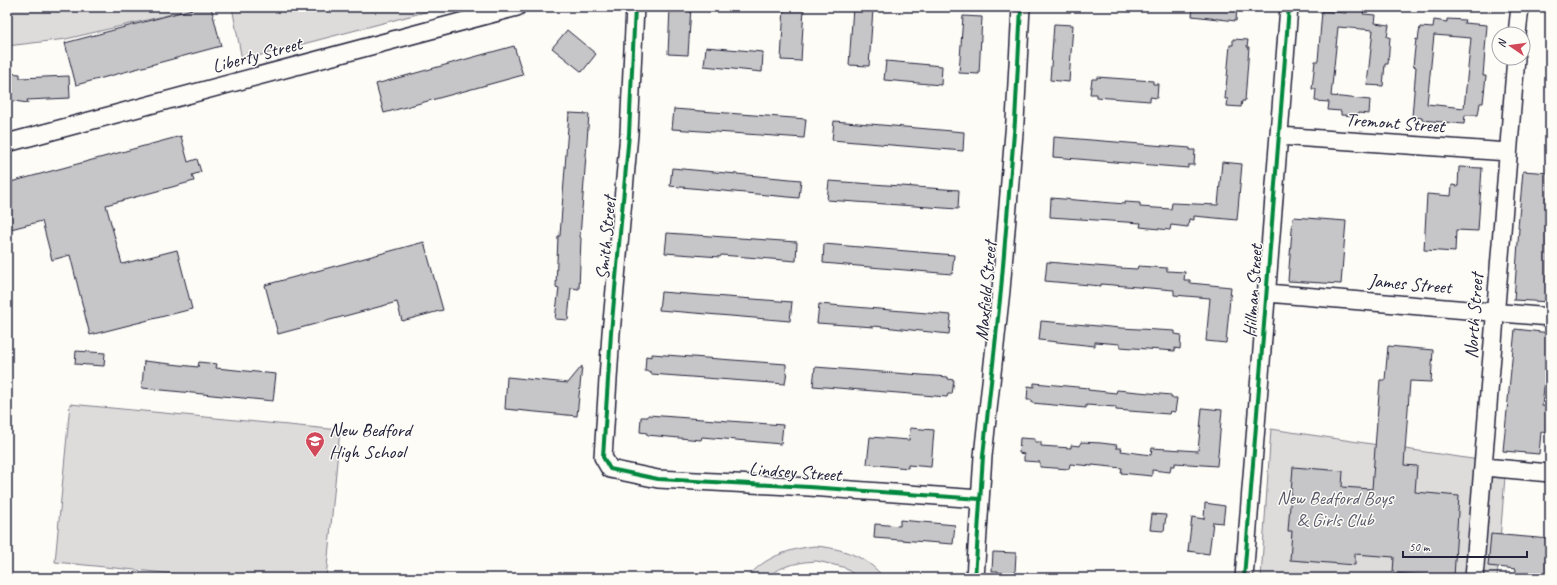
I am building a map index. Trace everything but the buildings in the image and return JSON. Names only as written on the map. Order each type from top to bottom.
[{"type":"street","name":"Liberty Street","points":[[7,143],[517,7]]},
{"type":"street","name":"Smith Street","points":[[610,469],[603,457],[611,333],[629,134],[635,7]]},
{"type":"street","name":"Maxfield Street","points":[[975,578],[983,456],[1004,260],[1015,121],[1021,7]]},
{"type":"street","name":"Hillman Street","points":[[1244,578],[1289,7]]},
{"type":"street","points":[[1519,26],[1520,7]]},
{"type":"street","name":"North Street","points":[[1474,578],[1515,66]]},
{"type":"street","name":"Tremont Street","points":[[1279,136],[1508,152]]},
{"type":"street","name":"James Street","points":[[1267,293],[1550,317]]},
{"type":"street","points":[[1484,467],[1550,473]]},
{"type":"street","name":"Lindsey Street","points":[[610,469],[658,479],[809,487],[980,499]]},
{"type":"green space","points":[[7,7],[202,7],[66,39],[7,46]]},
{"type":"green space","points":[[232,7],[444,7],[242,60]]},
{"type":"green space","points":[[70,404],[340,430],[326,578],[215,578],[55,562]]},
{"type":"green space","name":"New Bedford Boys & Girls Club","points":[[1271,429],[1506,464],[1497,578],[1261,578]]},
{"type":"green space","points":[[815,546],[853,554],[870,564],[884,578],[860,578],[843,567],[817,561],[790,565],[777,570],[766,578],[747,578],[769,559],[796,549]]},
{"type":"cycle path","points":[[635,7],[629,134],[611,333],[603,457],[610,469],[658,479],[809,487],[980,499]]},
{"type":"cycle path","points":[[975,578],[983,456],[1001,290],[1015,121],[1021,7]]},
{"type":"cycle path","points":[[1244,578],[1289,7]]},
{"type":"place","name":"New Bedford High School","points":[[315,458]]}]
